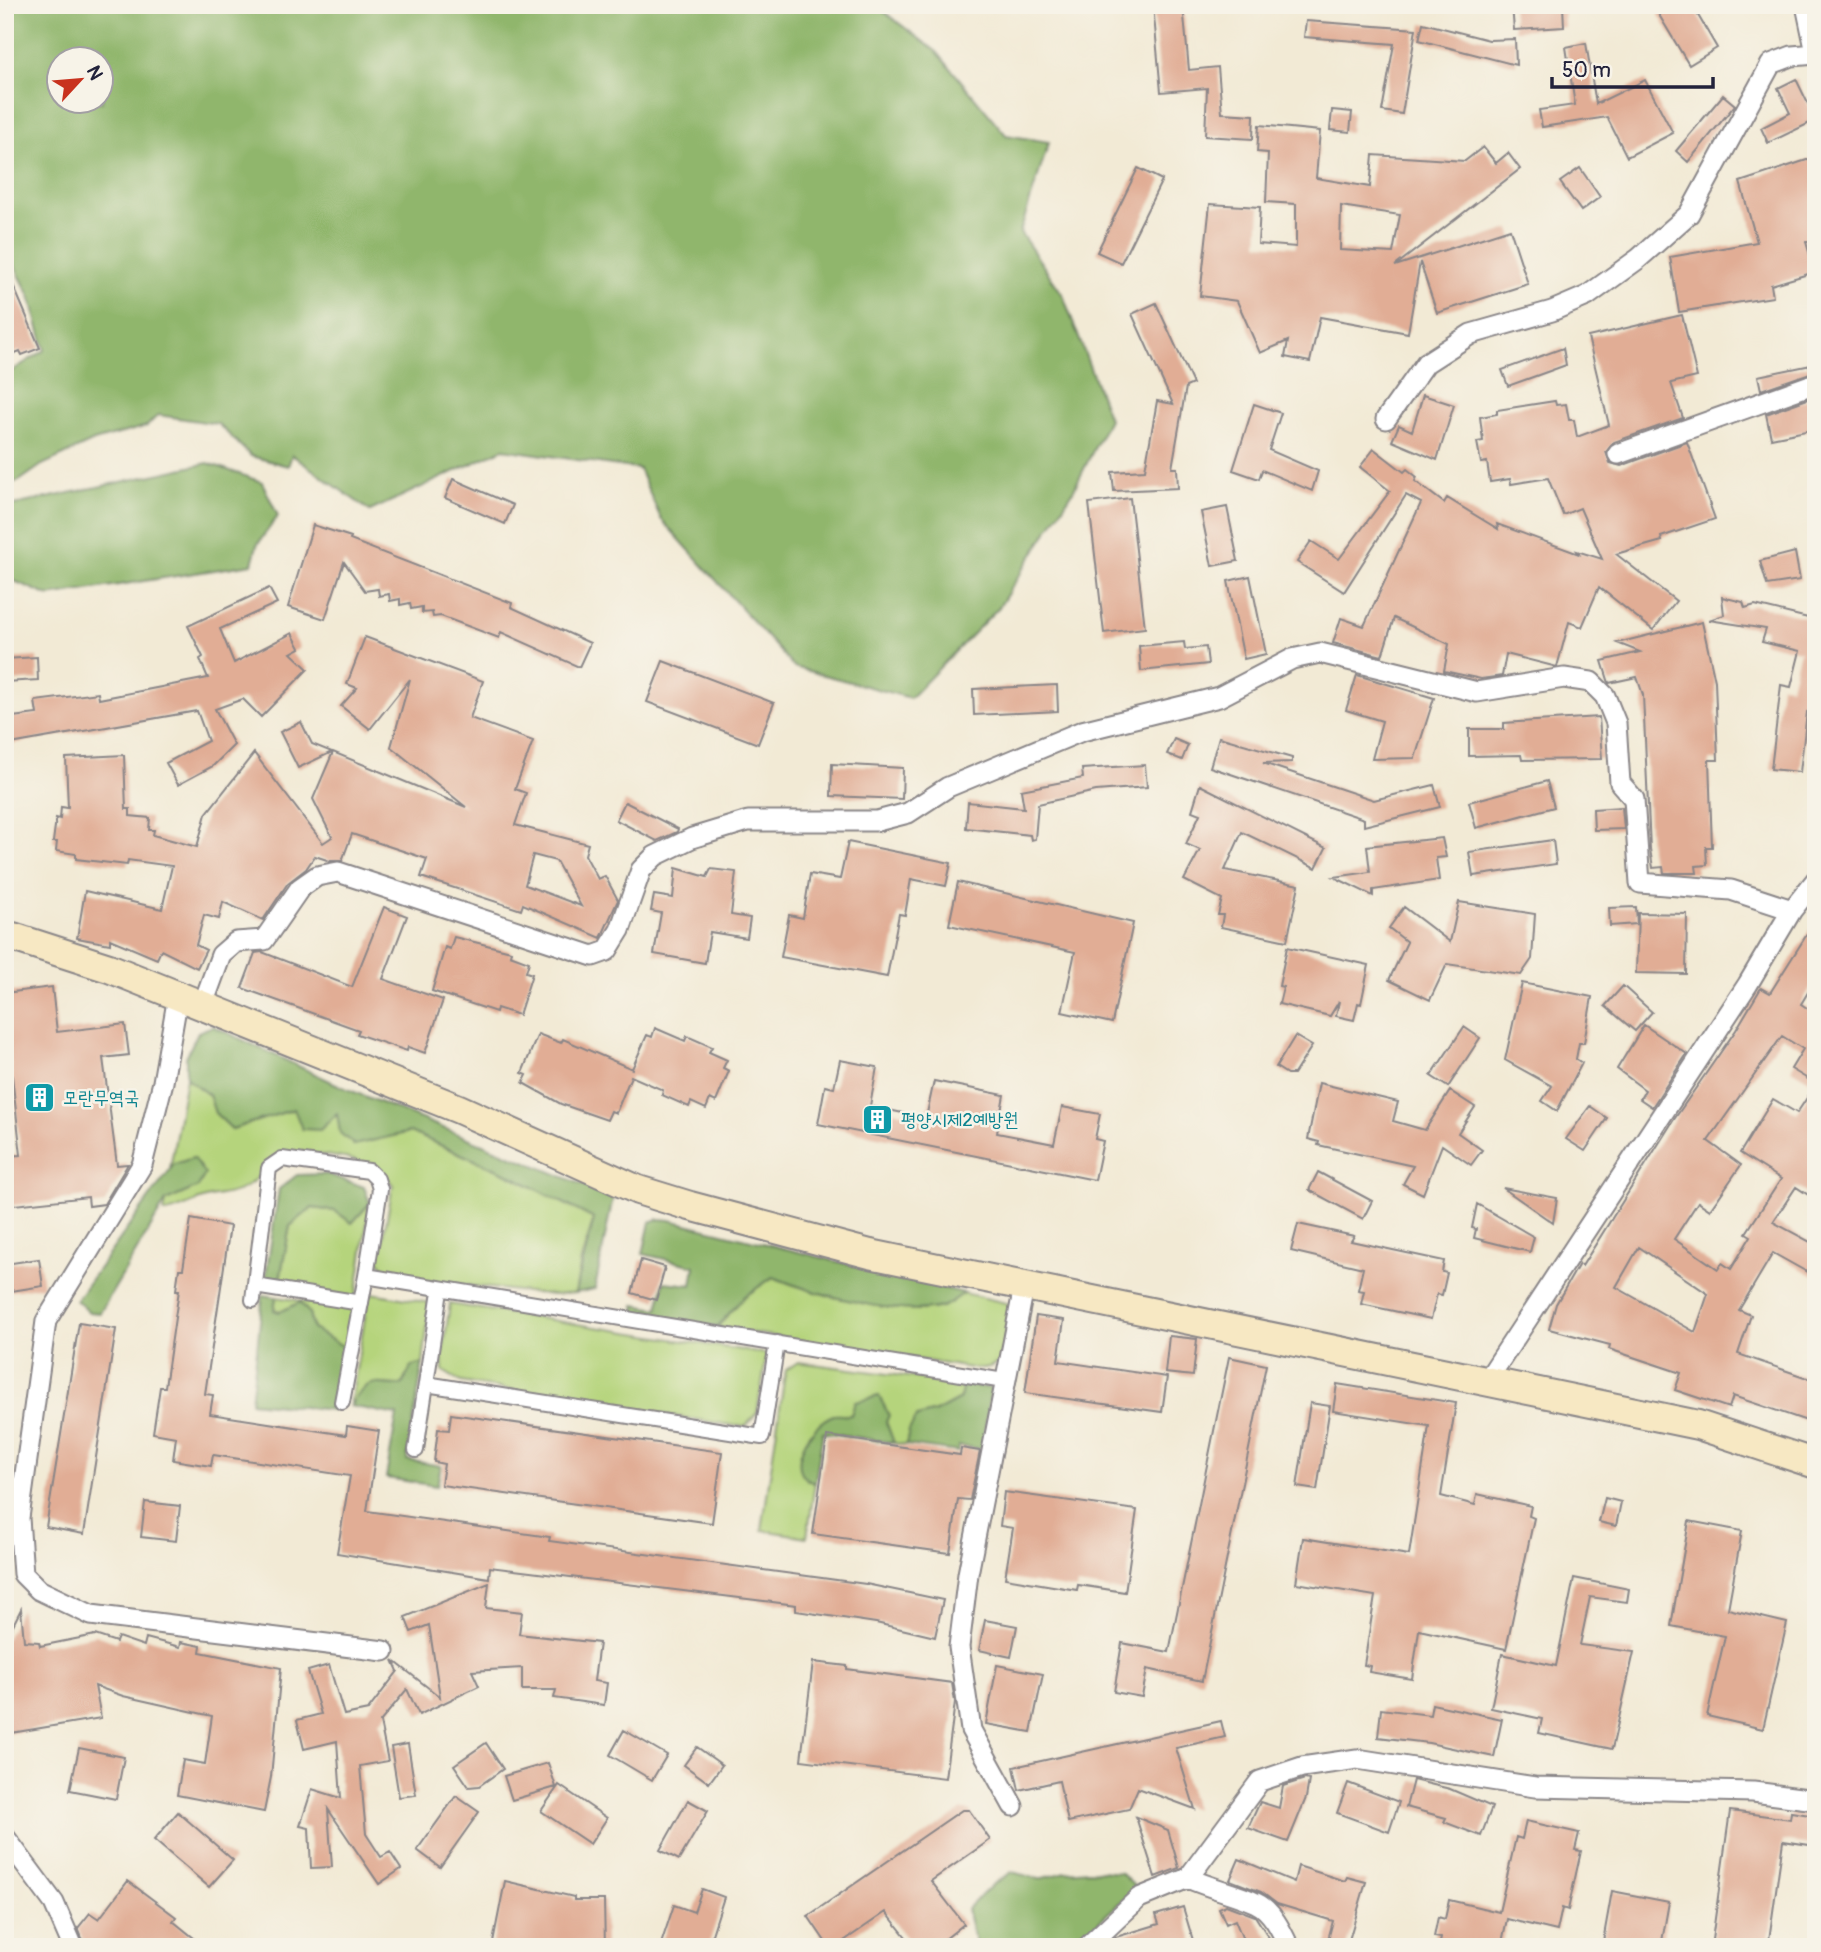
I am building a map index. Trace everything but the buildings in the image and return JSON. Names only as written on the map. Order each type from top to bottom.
[{"type":"main road","points":[[5,937],[13,937],[109,968],[458,1109],[638,1190],[870,1254],[1698,1425],[1816,1464]]},
{"type":"street","points":[[1386,419],[1426,363],[1471,334],[1552,311],[1587,296],[1638,259],[1689,215],[1771,64],[1816,53],[1806,5]]},
{"type":"street","points":[[1618,454],[1816,383]]},
{"type":"street","points":[[383,1651],[91,1615],[39,1590],[23,1574],[19,1518],[46,1321],[142,1166],[163,1082],[190,1001],[221,955],[236,942],[264,940],[300,888],[317,876],[338,872],[593,956],[607,951],[620,930],[641,870],[655,856],[692,838],[748,821],[877,821],[908,813],[948,787],[1082,731],[1219,697],[1292,659],[1320,653],[1477,692],[1564,678],[1591,682],[1605,696],[1616,723],[1620,783],[1634,799],[1640,883],[1731,890],[1792,910]]},
{"type":"street","points":[[1486,1382],[1748,984],[1792,910],[1816,880]]},
{"type":"street","points":[[342,1402],[361,1303],[366,1276],[380,1189],[377,1179],[369,1171],[282,1159],[269,1168],[254,1293],[361,1303]]},
{"type":"street","points":[[366,1276],[440,1291],[1004,1381]]},
{"type":"street","points":[[1013,1806],[971,1730],[959,1647],[968,1574],[1024,1287]]},
{"type":"street","points":[[416,1450],[440,1291]]},
{"type":"street","points":[[426,1384],[762,1437],[777,1343]]},
{"type":"street","points":[[1087,1947],[1139,1898],[1188,1878],[1260,1781],[1302,1767],[1357,1759],[1535,1787],[1753,1792],[1816,1800]]},
{"type":"street","points":[[5,1837],[54,1903],[73,1947]]},
{"type":"street","points":[[1188,1878],[1258,1904],[1278,1925],[1289,1947]]},
{"type":"green space","points":[[5,5],[875,5],[937,52],[1006,135],[1049,142],[1020,232],[1063,295],[1109,419],[1072,493],[999,607],[910,698],[794,667],[661,519],[639,469],[503,449],[370,511],[292,455],[288,466],[251,456],[218,424],[158,415],[147,426],[94,441],[42,465],[19,481],[5,484],[5,375],[45,350],[30,296],[5,247]]},
{"type":"green space","points":[[208,463],[262,482],[278,516],[257,545],[252,564],[49,596],[5,577],[5,507]]},
{"type":"green space","points":[[213,1026],[347,1089],[613,1197],[595,1289],[575,1293],[594,1219],[510,1175],[410,1132],[354,1145],[340,1133],[337,1114],[320,1130],[302,1129],[294,1109],[232,1129],[215,1113],[209,1095],[186,1078],[186,1057],[198,1032]]},
{"type":"green space","points":[[186,1078],[209,1095],[215,1113],[232,1129],[295,1109],[337,1113],[353,1145],[410,1132],[510,1175],[594,1219],[581,1260],[575,1293],[553,1295],[392,1277],[379,1261],[393,1185],[374,1168],[350,1159],[297,1152],[286,1154],[272,1162],[252,1183],[240,1190],[206,1198],[164,1213],[166,1201],[198,1187],[174,1164],[170,1169]]},
{"type":"green space","points":[[193,1158],[205,1174],[198,1187],[166,1201],[100,1313],[89,1312],[76,1300],[174,1164]]},
{"type":"green space","points":[[327,1174],[364,1187],[370,1203],[352,1223],[335,1211],[312,1208],[290,1226],[279,1284],[265,1282],[279,1189],[297,1175]]},
{"type":"green space","points":[[370,1203],[356,1298],[279,1284],[290,1226],[312,1208],[335,1211],[352,1223]]},
{"type":"green space","points":[[659,1219],[964,1293],[941,1307],[924,1310],[903,1309],[857,1302],[773,1277],[744,1297],[717,1327],[636,1314],[635,1305],[658,1309],[664,1282],[692,1285],[695,1266],[643,1254],[650,1222]]},
{"type":"green space","points":[[773,1277],[810,1290],[880,1307],[924,1310],[941,1307],[964,1293],[1010,1304],[1000,1362],[977,1369],[717,1327],[744,1297]]},
{"type":"green space","points":[[372,1293],[430,1303],[423,1363],[407,1374],[402,1385],[367,1386],[350,1406],[368,1299]]},
{"type":"green space","points":[[263,1295],[276,1297],[274,1310],[280,1312],[300,1302],[309,1313],[313,1329],[346,1348],[333,1410],[251,1402]]},
{"type":"green space","points":[[276,1297],[353,1309],[346,1348],[313,1329],[309,1313],[274,1310]]},
{"type":"green space","points":[[450,1304],[767,1354],[757,1413],[746,1426],[736,1426],[461,1382],[443,1371],[442,1358]]},
{"type":"green space","points":[[798,1362],[963,1384],[960,1399],[936,1412],[917,1417],[909,1430],[906,1445],[894,1443],[886,1422],[855,1405],[851,1415],[833,1415],[808,1435],[807,1480],[815,1483],[807,1537],[762,1530],[786,1370]]},
{"type":"green space","points":[[423,1363],[407,1460],[441,1466],[437,1486],[386,1478],[397,1415],[350,1406],[367,1386],[402,1385],[411,1367]]},
{"type":"green space","points":[[963,1384],[991,1388],[982,1449],[959,1446],[958,1452],[906,1445],[909,1430],[917,1417],[936,1412],[960,1399]]},
{"type":"green space","points":[[879,1396],[889,1415],[886,1422],[894,1443],[823,1432],[815,1483],[805,1477],[800,1469],[800,1458],[808,1437],[816,1427],[834,1415],[851,1415],[855,1402]]},
{"type":"green space","points":[[1089,1870],[1121,1873],[1136,1888],[1085,1934],[1075,1947],[982,1947],[975,1941],[967,1909],[992,1885],[1012,1872],[1039,1879],[1066,1872]]},
{"type":"place","name":"모란무역국","points":[[40,1098]]},
{"type":"place","name":"평양시제2예방원","points":[[878,1120]]}]
